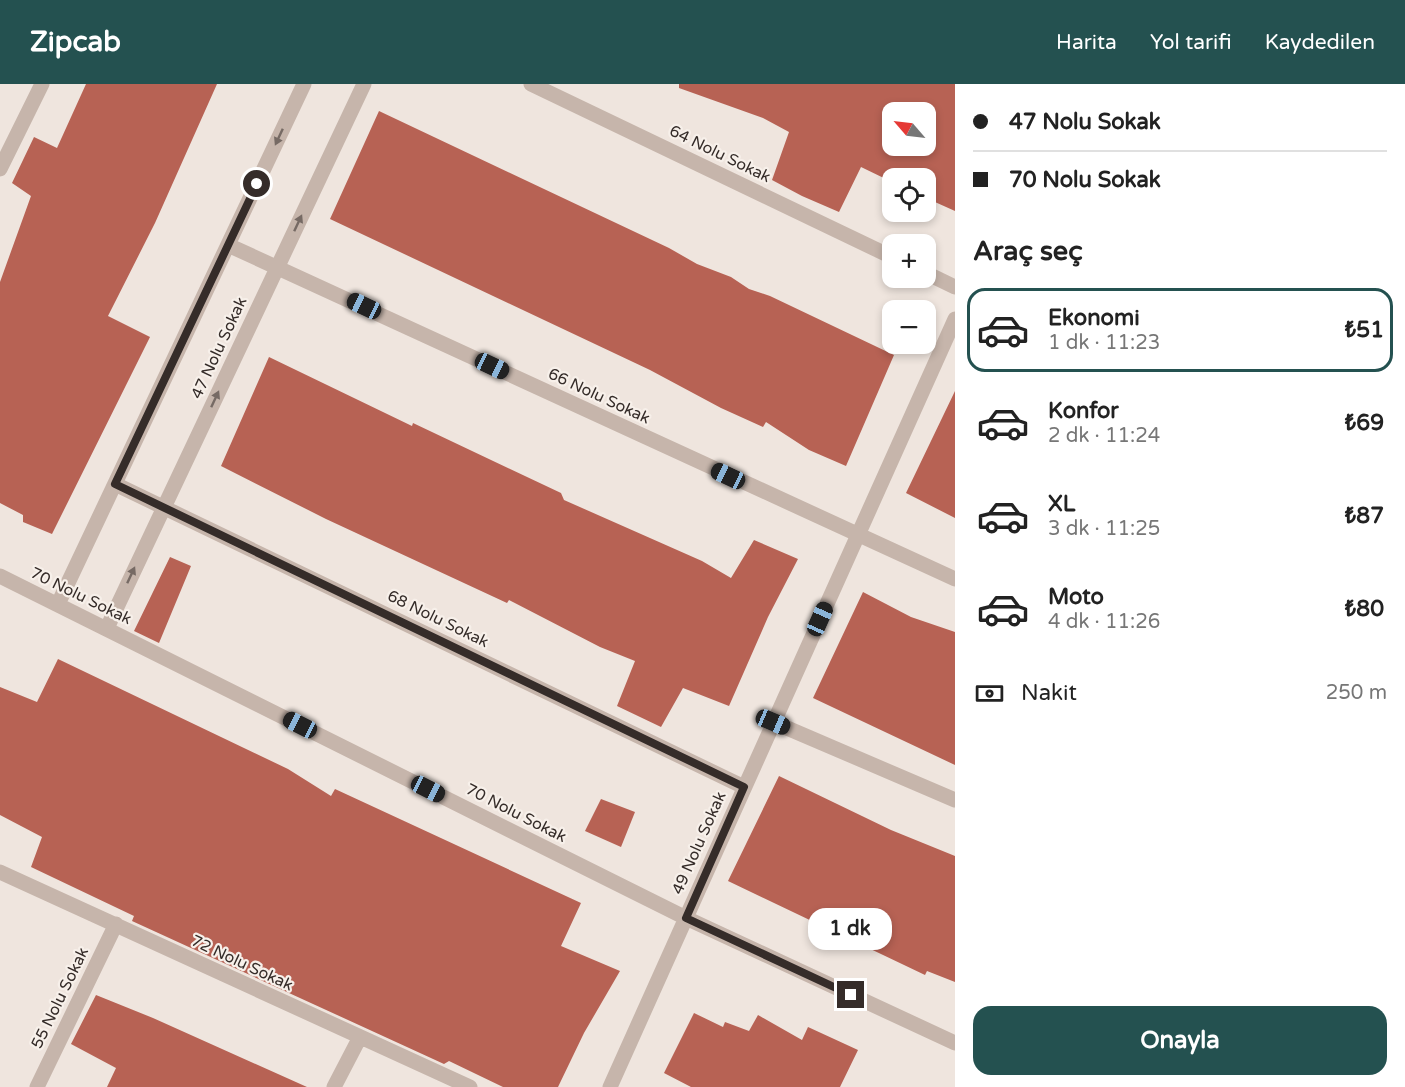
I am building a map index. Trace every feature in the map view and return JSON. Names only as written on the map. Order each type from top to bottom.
[{"type":"street","points":[[0,170],[42,84]]},
{"type":"street","points":[[58,604],[304,84]]},
{"type":"street","name":"47 Nolu Sokak","points":[[107,628],[364,84]]},
{"type":"street","name":"64 Nolu Sokak","points":[[531,84],[882,252]]},
{"type":"street","name":"66 Nolu Sokak","points":[[228,245],[278,266],[857,536],[955,579]]},
{"type":"street","points":[[936,278],[955,287]]},
{"type":"street","name":"49 Nolu Sokak","points":[[610,1087],[955,319]]},
{"type":"street","name":"68 Nolu Sokak","points":[[115,484],[744,787]]},
{"type":"street","name":"70 Nolu Sokak","points":[[0,576],[686,918],[955,1042]]},
{"type":"street","points":[[773,722],[955,800]]},
{"type":"street","name":"72 Nolu Sokak","points":[[0,872],[470,1087]]},
{"type":"street","name":"55 Nolu Sokak","points":[[37,1087],[116,924]]},
{"type":"street","points":[[334,1087],[360,1037]]},
{"type":"building","points":[[86,84],[217,84],[155,223],[108,316],[150,337],[52,534],[23,522],[23,515],[0,503],[0,282],[31,196],[12,183],[34,137],[57,148]]},
{"type":"building","points":[[679,84],[955,84],[955,211],[936,202],[936,168],[882,168],[882,177],[861,167],[839,212],[802,196],[772,180],[789,132],[763,118],[679,88]]},
{"type":"building","points":[[379,111],[669,248],[697,264],[731,277],[749,289],[770,296],[882,349],[882,354],[894,355],[846,466],[809,450],[766,422],[763,427],[721,408],[650,370],[330,219]]},
{"type":"building","points":[[269,357],[412,426],[413,423],[561,493],[564,500],[702,561],[731,578],[754,540],[798,559],[768,617],[729,706],[683,688],[661,727],[617,706],[635,661],[600,647],[509,600],[507,603],[326,519],[221,466]]},
{"type":"building","points":[[955,391],[955,518],[906,493]]},
{"type":"building","points":[[170,557],[191,566],[159,643],[134,631]]},
{"type":"building","points":[[863,592],[911,617],[955,632],[955,765],[813,698]]},
{"type":"building","points":[[58,659],[288,769],[331,796],[335,789],[581,903],[561,946],[620,971],[584,1033],[558,1087],[503,1087],[449,1061],[444,1064],[132,921],[134,916],[31,867],[42,837],[0,815],[0,687],[37,702]]},
{"type":"building","points":[[779,776],[891,830],[955,856],[955,982],[927,971],[925,975],[728,881]]},
{"type":"building","points":[[601,799],[635,812],[621,847],[585,831]]},
{"type":"building","points":[[96,995],[307,1087],[107,1087],[116,1068],[71,1044]]},
{"type":"building","points":[[694,1013],[723,1027],[725,1022],[749,1031],[758,1015],[802,1040],[808,1027],[858,1050],[840,1087],[691,1087],[664,1073]]},
{"type":"route","points":[[257,184],[115,484],[744,787],[686,918],[851,995]]}]
